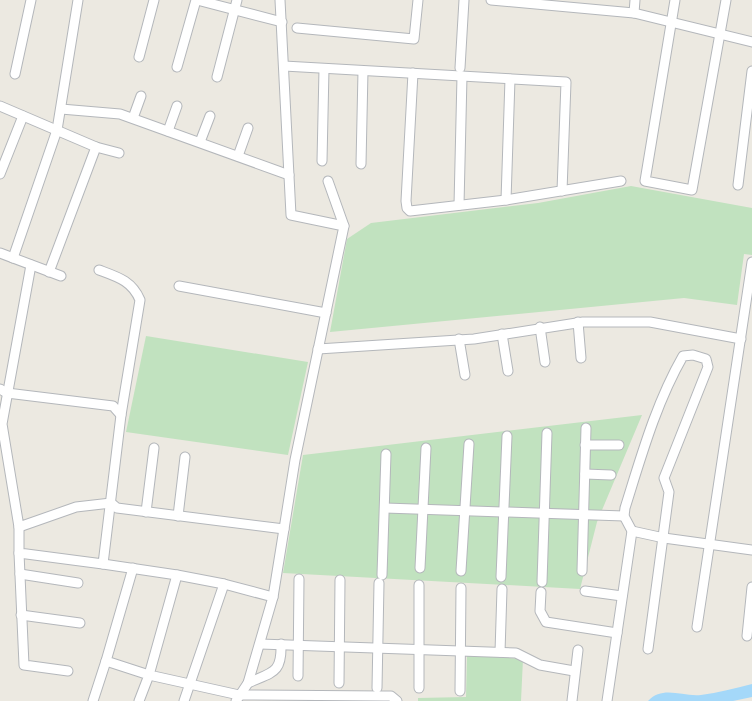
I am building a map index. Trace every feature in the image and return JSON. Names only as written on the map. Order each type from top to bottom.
[{"type":"street","points":[[14,74],[31,0]]},
{"type":"street","points":[[13,258],[57,130],[78,0]]},
{"type":"street","points":[[139,57],[154,0]]},
{"type":"street","points":[[177,67],[196,0],[282,22]]},
{"type":"street","points":[[216,77],[237,0]]},
{"type":"street","points":[[280,0],[291,215],[344,226]]},
{"type":"street","points":[[297,28],[414,40],[418,0]]},
{"type":"street","points":[[459,205],[464,0]]},
{"type":"street","points":[[491,0],[589,4],[752,42]]},
{"type":"street","points":[[634,13],[635,0]]},
{"type":"street","points":[[676,0],[645,180],[692,190],[726,0]]},
{"type":"street","points":[[284,66],[413,74],[461,72],[510,79],[566,82],[562,191]]},
{"type":"street","points":[[322,161],[324,68]]},
{"type":"street","points":[[360,164],[363,71]]},
{"type":"street","points":[[738,185],[752,71]]},
{"type":"street","points":[[413,74],[407,208],[410,211],[506,200],[621,181]]},
{"type":"street","points":[[506,200],[510,79]]},
{"type":"street","points":[[132,118],[141,96]]},
{"type":"street","points":[[0,106],[96,147],[119,153]]},
{"type":"street","points":[[168,131],[176,106]]},
{"type":"street","points":[[61,109],[109,111],[289,174]]},
{"type":"street","points":[[0,174],[23,116]]},
{"type":"street","points":[[200,142],[210,116]]},
{"type":"street","points":[[238,156],[248,128]]},
{"type":"street","points":[[49,272],[96,147]]},
{"type":"street","points":[[238,698],[248,684],[273,597],[295,460],[344,226],[328,181]]},
{"type":"street","points":[[0,253],[61,276]]},
{"type":"street","points":[[697,627],[752,262]]},
{"type":"street","points":[[31,265],[4,391],[2,424],[19,527],[24,665],[68,671]]},
{"type":"street","points":[[99,270],[127,281],[136,290],[140,300],[121,415],[103,564]]},
{"type":"street","points":[[179,286],[326,313]]},
{"type":"street","points":[[318,349],[460,340],[578,322],[650,322],[741,339]]},
{"type":"street","points":[[578,322],[581,358]]},
{"type":"street","points":[[540,327],[546,362]]},
{"type":"street","points":[[502,334],[508,371]]},
{"type":"street","points":[[460,340],[465,375]]},
{"type":"street","points":[[607,701],[632,531],[624,516],[646,441],[675,370],[686,354],[706,359],[708,362],[707,374],[664,478],[669,492],[648,649]]},
{"type":"street","points":[[4,391],[113,406],[121,415]]},
{"type":"street","points":[[582,571],[586,428]]},
{"type":"street","points":[[542,582],[547,433]]},
{"type":"street","points":[[501,577],[507,436]]},
{"type":"street","points":[[461,571],[469,444]]},
{"type":"street","points":[[585,446],[619,445]]},
{"type":"street","points":[[146,512],[154,448]]},
{"type":"street","points":[[420,568],[426,448]]},
{"type":"street","points":[[378,688],[386,454]]},
{"type":"street","points":[[178,516],[185,457]]},
{"type":"street","points":[[585,474],[610,475]]},
{"type":"street","points":[[19,527],[76,507],[111,503],[118,508],[284,529]]},
{"type":"street","points":[[384,508],[624,516]]},
{"type":"street","points":[[632,531],[664,538],[752,550]]},
{"type":"street","points":[[19,553],[177,575],[224,584],[273,597]]},
{"type":"street","points":[[93,701],[133,568]]},
{"type":"street","points":[[20,574],[78,583]]},
{"type":"street","points":[[139,701],[149,675],[177,575]]},
{"type":"street","points":[[298,676],[299,579]]},
{"type":"street","points":[[339,684],[340,580]]},
{"type":"street","points":[[184,701],[224,584]]},
{"type":"street","points":[[419,585],[419,688]]},
{"type":"street","points":[[747,636],[752,587]]},
{"type":"street","points":[[460,691],[461,588]]},
{"type":"street","points":[[500,652],[502,588]]},
{"type":"street","points":[[585,591],[622,596]]},
{"type":"street","points":[[541,592],[540,611],[546,622],[617,633]]},
{"type":"street","points":[[22,615],[80,622]]},
{"type":"street","points":[[260,644],[500,652],[523,654],[540,665],[552,669],[574,671]]},
{"type":"street","points":[[248,684],[274,673],[280,666],[281,644]]},
{"type":"street","points":[[572,701],[574,671],[578,650]]},
{"type":"street","points":[[106,661],[149,675],[238,698],[359,698],[391,696],[397,701]]},
{"type":"green space","points":[[631,186],[752,208],[752,255],[744,254],[737,305],[684,298],[330,332],[347,239],[371,223],[538,203]]},
{"type":"green space","points":[[146,336],[308,362],[288,455],[126,432]]},
{"type":"green space","points":[[642,415],[597,522],[580,589],[283,573],[303,455]]},
{"type":"green space","points":[[467,655],[523,659],[521,701],[418,701],[418,698],[466,697]]},
{"type":"water","points":[[752,684],[752,697],[733,701],[648,701],[654,696],[666,693],[701,695]]}]
